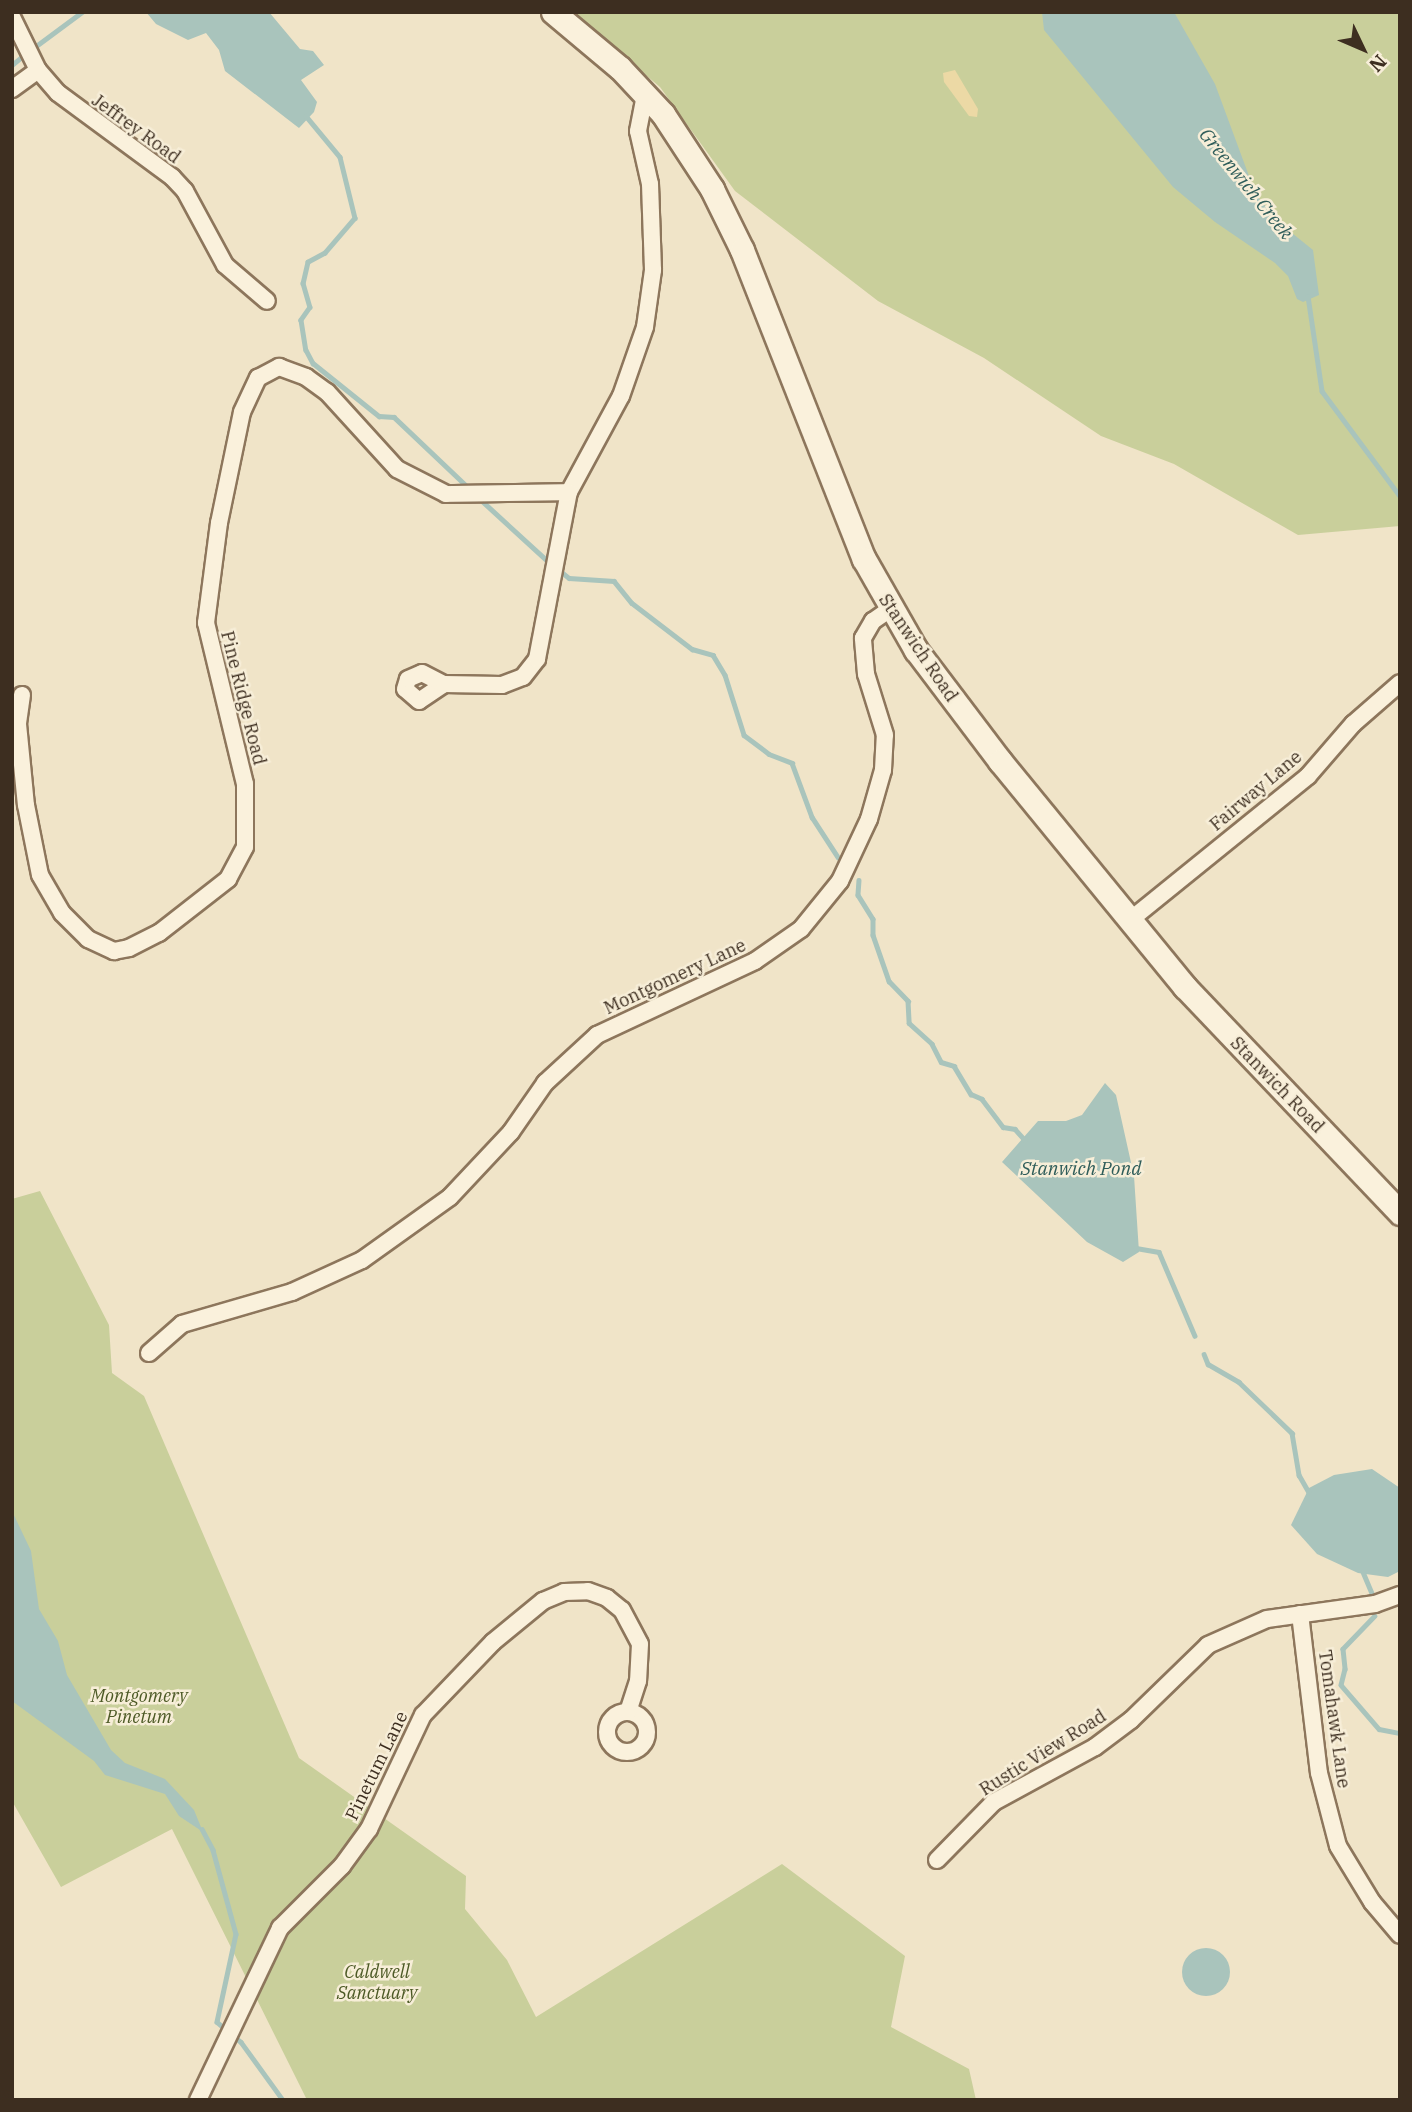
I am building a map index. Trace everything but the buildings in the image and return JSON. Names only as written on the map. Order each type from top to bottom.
[{"type":"street","name":"Stanwich Road","points":[[553,12],[645,95],[687,146],[730,224],[815,442],[889,610],[987,744],[1129,921],[1185,987],[1400,1213]]},
{"type":"street","name":"Jeffrey Road","points":[[12,17],[38,70],[78,111],[172,177],[185,191],[225,265],[267,302]]},
{"type":"street","points":[[12,89],[38,70]]},
{"type":"street","points":[[444,684],[487,687],[523,677],[540,651],[569,492],[621,396],[645,327],[653,270],[650,184],[638,131],[645,95]]},
{"type":"street","name":"Pine Ridge Road","points":[[22,695],[19,737],[40,875],[62,913],[88,939],[114,951],[129,948],[159,933],[207,897],[228,878],[245,847],[245,784],[206,623],[219,523],[237,436],[249,388],[258,378],[279,367],[306,377],[327,392],[397,469],[446,494],[569,492]]},
{"type":"street","name":"Montgomery Lane","points":[[149,1353],[182,1324],[292,1292],[362,1260],[458,1190],[511,1132],[545,1083],[597,1035],[755,961],[801,929],[840,881],[869,819],[883,770],[885,735],[866,674],[863,638],[873,621],[889,610]]},
{"type":"street","name":"Fairway Lane","points":[[1129,921],[1307,776],[1353,724],[1400,683]]},
{"type":"street","name":"Pinetum Lane","points":[[198,2100],[280,1928],[342,1867],[369,1829],[423,1715],[533,1608],[564,1592],[588,1591],[607,1598],[622,1610],[640,1644],[638,1681],[628,1712]]},
{"type":"street","name":"Rustic View Road","points":[[937,1860],[995,1802],[1095,1747],[1131,1720],[1209,1645],[1267,1619],[1375,1604],[1400,1595]]},
{"type":"street","name":"Tomahawk Lane","points":[[1300,1614],[1319,1773],[1338,1846],[1372,1902],[1400,1935]]},
{"type":"green space","points":[[571,12],[1400,12],[1400,526],[1298,535],[1174,464],[1101,436],[984,358],[878,301],[735,191],[660,87]]},
{"type":"green space","points":[[40,1191],[109,1325],[112,1373],[144,1396],[299,1758],[466,1876],[465,1909],[507,1960],[536,2017],[782,1864],[905,1956],[891,2027],[969,2069],[976,2100],[307,2100],[172,1829],[61,1887],[12,1801],[12,1199]]},
{"type":"sand","points":[[955,70],[978,109],[977,117],[969,116],[944,82],[943,73]]},
{"type":"water","points":[[146,12],[269,12],[300,49],[313,51],[324,65],[301,80],[317,102],[314,112],[299,128],[225,71],[219,50],[206,33],[188,40],[156,24]]},
{"type":"water","points":[[1042,12],[1174,12],[1215,84],[1256,195],[1282,225],[1313,250],[1319,295],[1303,302],[1297,299],[1288,276],[1275,263],[1215,222],[1173,187],[1044,30]]},
{"type":"water","name":"Stanwich Pond","points":[[1105,1083],[1116,1095],[1134,1176],[1139,1252],[1123,1262],[1087,1242],[1002,1162],[1038,1121],[1066,1121],[1082,1115]]},
{"type":"water","points":[[1372,1469],[1400,1488],[1400,1571],[1388,1577],[1358,1573],[1317,1554],[1291,1525],[1309,1488],[1334,1475]]},
{"type":"water","points":[[12,1511],[31,1551],[39,1609],[58,1641],[67,1675],[111,1750],[125,1763],[165,1779],[194,1810],[203,1832],[179,1816],[165,1794],[105,1775],[94,1761],[12,1701]]},
{"type":"water","points":[[1206,1948],[1223,1955],[1230,1972],[1223,1989],[1206,1996],[1189,1989],[1182,1972],[1189,1955]]},
{"type":"waterway","points":[[32,49],[82,12]]},
{"type":"waterway","points":[[12,65],[25,54]]},
{"type":"waterway","points":[[306,116],[340,157],[355,218],[325,253],[308,262],[303,283],[310,307],[301,320],[306,350],[313,363],[379,416],[394,417],[471,490]]},
{"type":"waterway","name":"Greenwich Creek","points":[[1308,296],[1322,391],[1400,496]]},
{"type":"waterway","points":[[480,499],[551,564]]},
{"type":"waterway","points":[[558,569],[569,578],[614,581],[632,603],[692,649],[713,655],[725,675],[744,735],[769,754],[792,763],[812,817],[838,857]]},
{"type":"waterway","points":[[859,880],[858,895],[873,919],[873,935],[889,981],[908,1001],[909,1023],[932,1044],[941,1062],[954,1066],[971,1094],[982,1099],[1003,1127],[1015,1129],[1025,1140]]},
{"type":"waterway","points":[[1136,1248],[1159,1252],[1195,1336]]},
{"type":"waterway","points":[[1204,1354],[1208,1364],[1239,1382],[1292,1433],[1299,1475],[1309,1492]]},
{"type":"waterway","points":[[1363,1572],[1372,1593]]},
{"type":"waterway","points":[[1375,1616],[1343,1649],[1345,1669],[1341,1685],[1379,1729],[1400,1733]]},
{"type":"waterway","points":[[202,1829],[213,1850],[236,1934],[217,2022],[241,2042],[283,2100]]},
{"type":"park label","name":"Montgomery Pinetum","points":[[139,1707]]},
{"type":"park label","name":"Caldwell Sanctuary","points":[[377,1983]]}]
